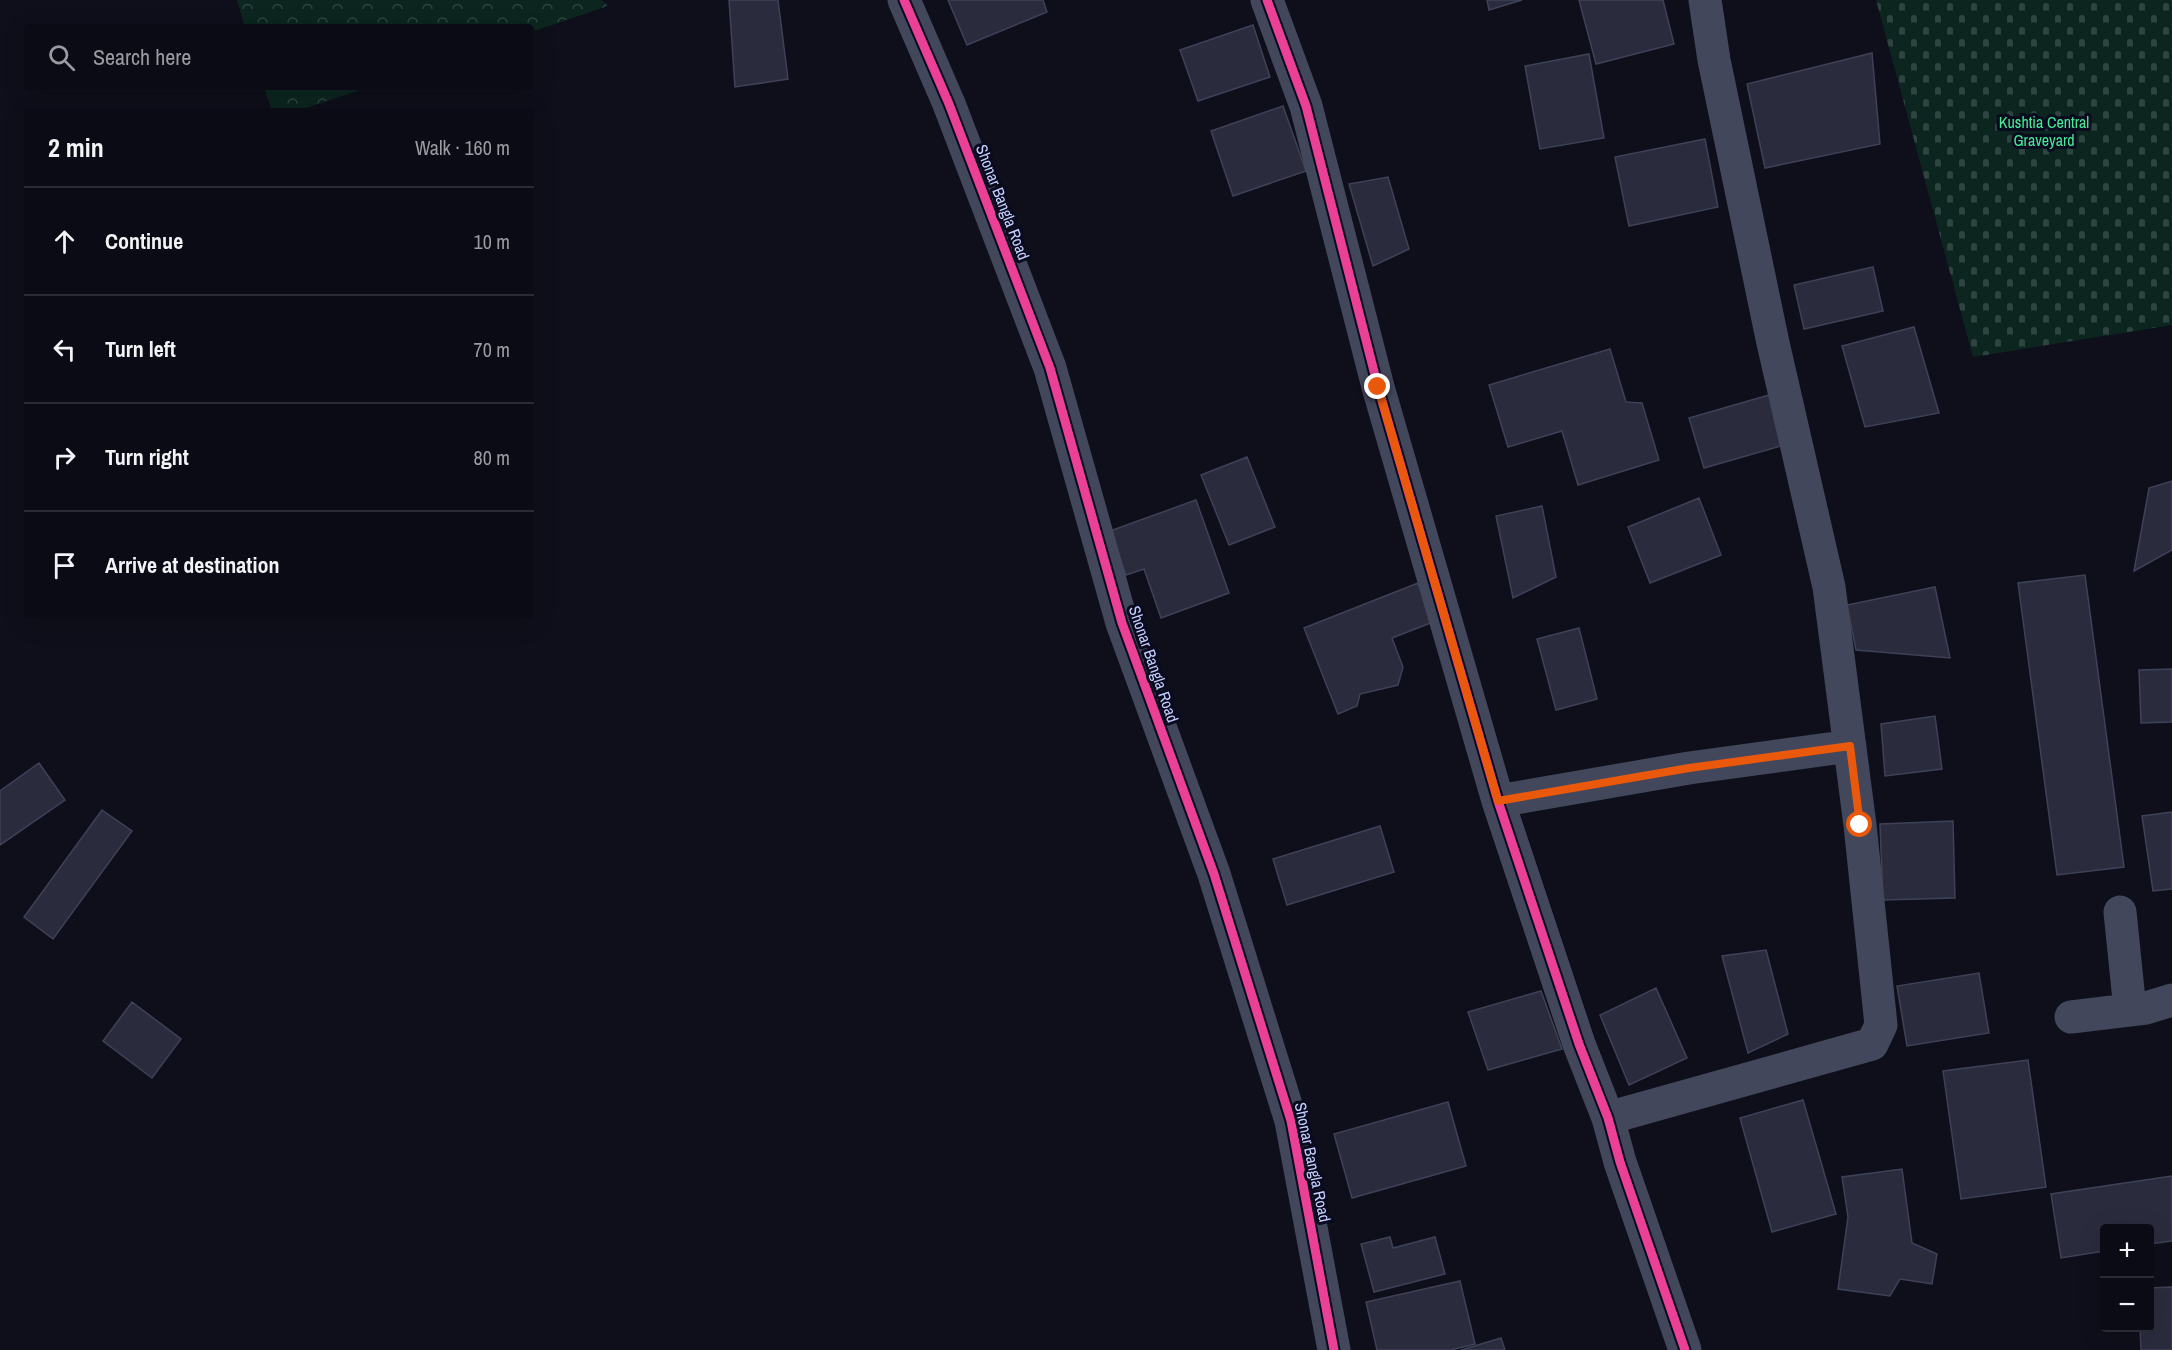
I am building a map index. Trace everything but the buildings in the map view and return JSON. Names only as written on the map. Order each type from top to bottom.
[{"type":"street","name":"Shonar Bangla Road","points":[[904,0],[949,104],[1050,368],[1122,623],[1214,874],[1292,1121],[1334,1350]]},
{"type":"street","points":[[1267,0],[1306,105],[1378,387],[1498,801],[1579,1044],[1608,1118],[1620,1162],[1685,1350]]},
{"type":"street","points":[[1608,1118],[1872,1044],[1881,1025],[1850,746],[1829,586],[1764,298],[1714,60],[1705,0]]},
{"type":"street","points":[[1498,801],[1689,768],[1850,746]]},
{"type":"street","points":[[2120,912],[2130,1010]]},
{"type":"street","points":[[2071,1017],[2146,1008],[2172,1000]]},
{"type":"green space","points":[[237,0],[602,0],[608,6],[534,31],[534,24],[244,24]]},
{"type":"green space","name":"Kushtia Central Graveyard","points":[[1876,0],[2172,0],[2172,325],[1973,357]]},
{"type":"green space","points":[[265,90],[360,90],[306,108],[271,108]]},
{"type":"cycle path","points":[[904,0],[949,104],[1050,368],[1122,623],[1214,874],[1291,1121],[1334,1350]]},
{"type":"cycle path","points":[[1267,0],[1306,106],[1378,387],[1498,801],[1579,1044],[1608,1118],[1620,1162],[1685,1350]]},
{"type":"route","points":[[1378,387],[1498,801],[1689,768],[1850,746],[1860,825]]}]
